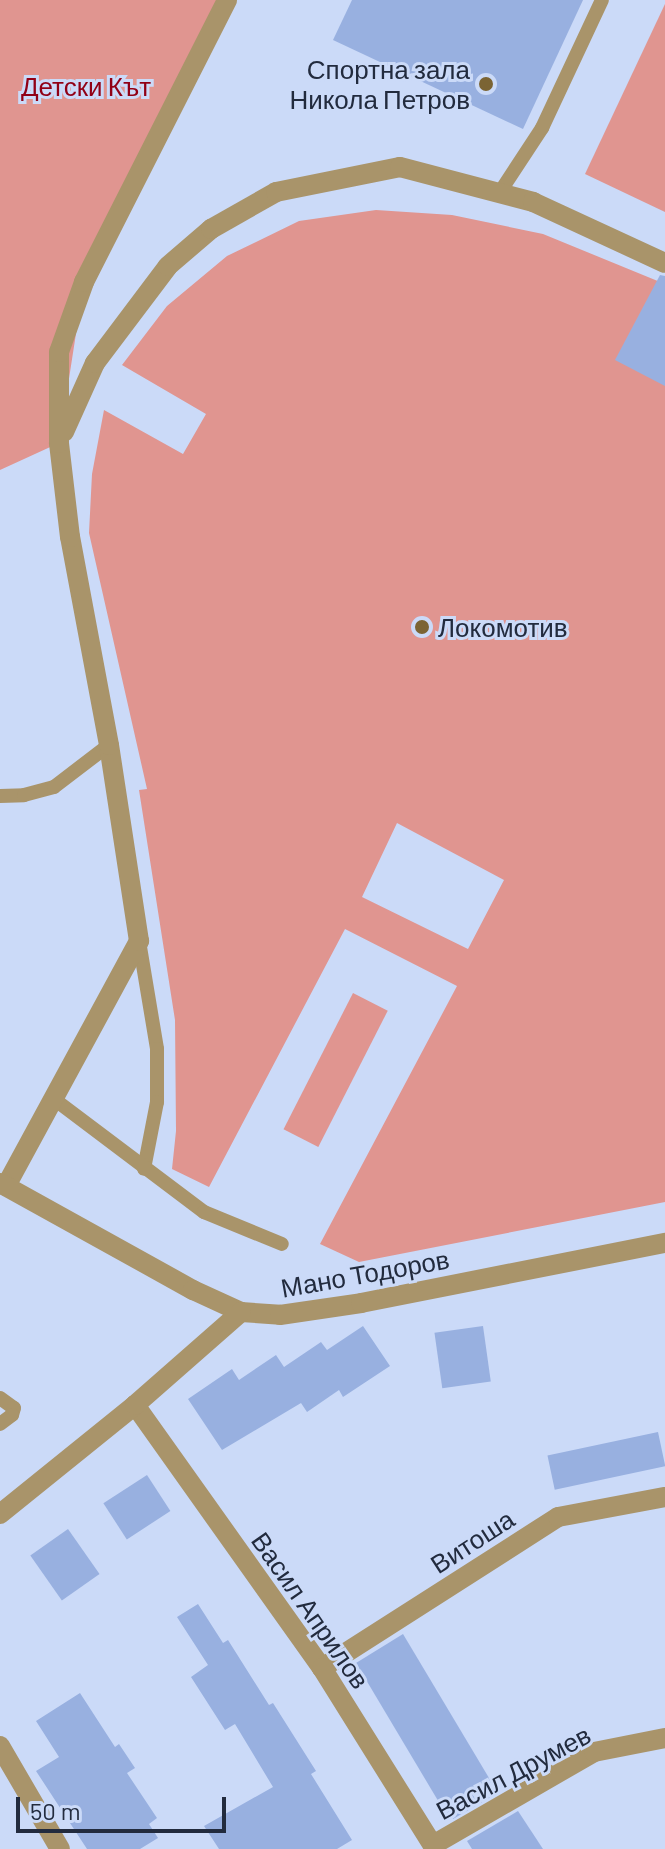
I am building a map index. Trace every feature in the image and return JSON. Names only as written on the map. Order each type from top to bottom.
[{"type":"street","points":[[0,1514],[135,1405],[241,1312],[193,1290],[3,1184],[54,1099],[139,941],[109,745],[70,537],[59,443],[59,352],[84,282],[227,0]]},
{"type":"street","points":[[59,443],[95,363],[168,266],[211,229],[276,192],[400,167],[533,202],[665,263]]},
{"type":"street","name":"Мано Тодоров","points":[[241,1312],[280,1315],[361,1303],[665,1243]]},
{"type":"street","name":"Васил Априлов","points":[[135,1405],[322,1668],[434,1847]]},
{"type":"street","name":"Витоша","points":[[322,1668],[558,1517],[665,1497]]},
{"type":"street","name":"Васил Друмев","points":[[434,1847],[594,1752],[665,1738]]},
{"type":"street","points":[[0,1746],[60,1849]]},
{"type":"lane","points":[[500,192],[542,128],[602,0]]},
{"type":"lane","points":[[0,796],[24,795],[54,787],[109,745]]},
{"type":"lane","points":[[139,941],[157,1049],[157,1102],[144,1169]]},
{"type":"lane","points":[[54,1099],[204,1212],[282,1244]]},
{"type":"lane","points":[[0,1398],[14,1408],[12,1415],[0,1424]]},
{"type":"green space","name":"Детски Кът","points":[[0,0],[227,0],[84,282],[59,443],[0,470]]},
{"type":"green space","points":[[665,4],[665,212],[585,174]]},
{"type":"green space","points":[[376,210],[452,215],[543,234],[665,284],[665,1202],[359,1262],[320,1244],[457,986],[345,929],[209,1187],[172,1169],[176,1131],[175,1020],[139,790],[147,789],[89,533],[92,474],[104,410],[183,454],[206,414],[122,365],[167,306],[227,256],[299,221]],"holes":[[[397,823],[504,880],[468,949],[362,897]]]},
{"type":"green space","points":[[353,993],[388,1011],[318,1147],[284,1129]]},
{"type":"building","name":"Спортна зала Никола Петров","points":[[352,0],[583,0],[523,129],[333,40]]},
{"type":"building","points":[[660,275],[665,276],[665,386],[615,360]]},
{"type":"building","points":[[363,1326],[390,1366],[343,1397],[339,1390],[307,1412],[301,1403],[222,1450],[188,1399],[232,1369],[239,1380],[276,1355],[284,1367],[321,1342],[327,1350]]},
{"type":"building","points":[[483,1326],[491,1381],[442,1388],[434,1333]]},
{"type":"building","points":[[658,1432],[665,1466],[555,1490],[547,1455]]},
{"type":"building","points":[[147,1475],[170,1511],[127,1539],[103,1503]]},
{"type":"building","points":[[68,1529],[100,1574],[62,1600],[30,1555]]},
{"type":"building","points":[[198,1604],[223,1643],[228,1640],[269,1705],[273,1703],[316,1771],[311,1774],[352,1840],[337,1849],[219,1849],[204,1826],[273,1787],[235,1724],[225,1730],[191,1677],[208,1665],[177,1617]]},
{"type":"building","points":[[403,1634],[498,1793],[453,1819],[440,1804],[356,1663]]},
{"type":"building","points":[[80,1693],[115,1747],[119,1744],[135,1768],[127,1773],[157,1818],[149,1824],[158,1838],[140,1849],[87,1849],[36,1771],[59,1757],[36,1721]]},
{"type":"building","points":[[518,1811],[543,1849],[472,1849],[467,1841]]},
{"type":"place","name":"Спортна зала Никола Петров","points":[[486,84]]},
{"type":"place","name":"Локомотив","points":[[422,627]]}]
